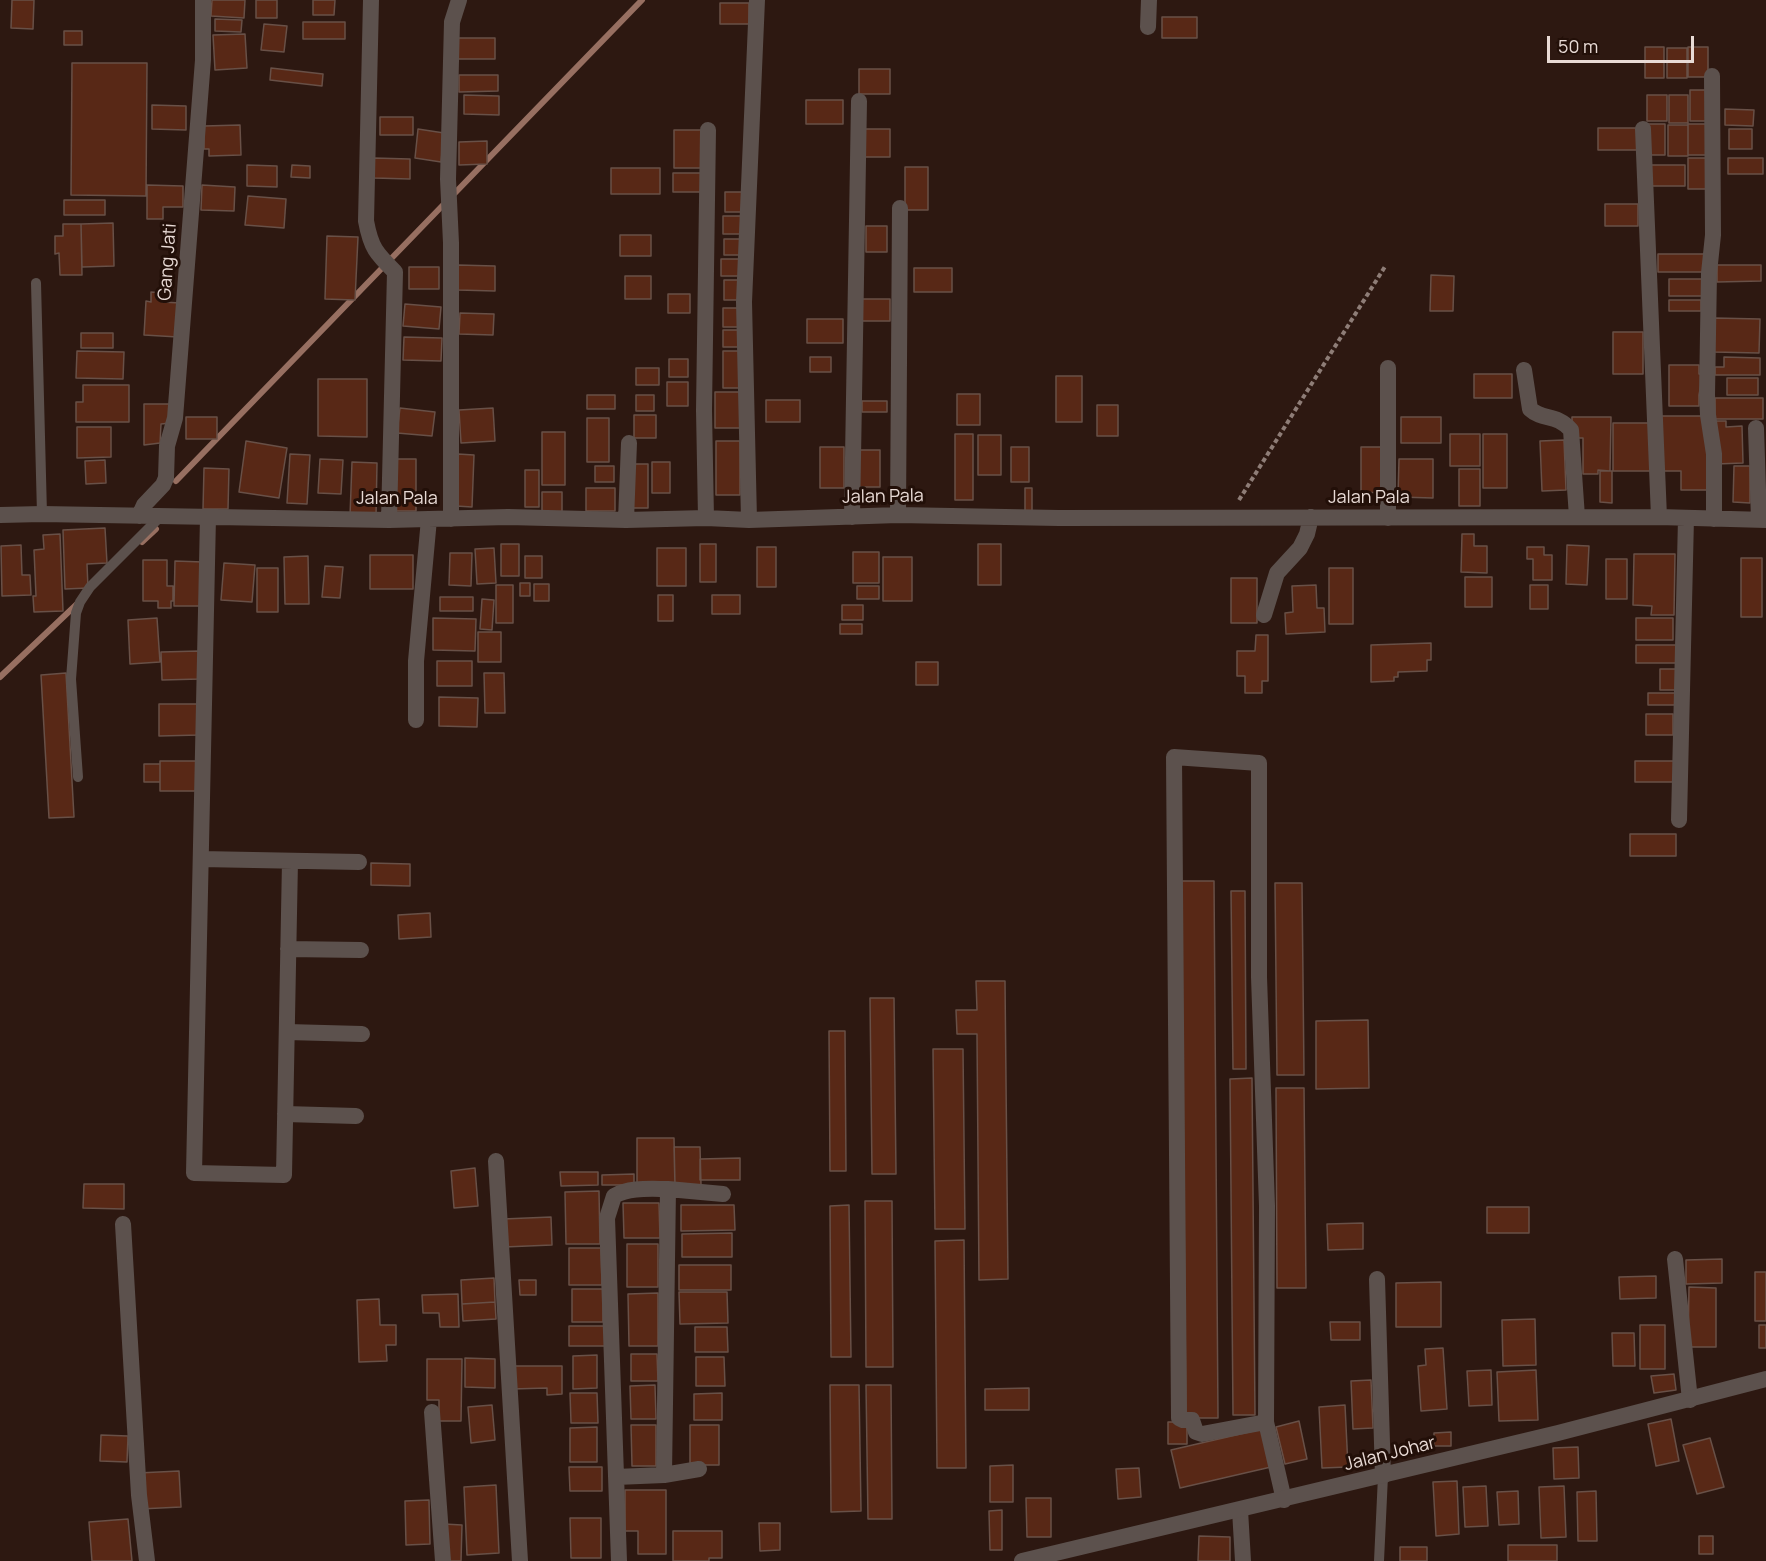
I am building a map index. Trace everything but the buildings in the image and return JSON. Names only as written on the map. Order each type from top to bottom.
[{"type":"street","name":"Gang Jati","points":[[139,516],[144,505],[163,485],[166,478],[167,446],[175,418],[203,60],[203,0]]},
{"type":"street","points":[[371,0],[366,221],[375,252],[395,272],[389,520]]},
{"type":"street","points":[[451,519],[451,243],[448,178],[452,22],[459,0]]},
{"type":"street","points":[[749,520],[744,302],[757,0]]},
{"type":"street","points":[[1148,27],[1149,0]]},
{"type":"street","points":[[1712,76],[1713,235],[1709,273],[1707,395],[1714,454],[1714,519]]},
{"type":"street","points":[[852,517],[858,101]]},
{"type":"street","points":[[1643,129],[1659,517]]},
{"type":"street","points":[[706,518],[704,410],[708,130]]},
{"type":"street","points":[[898,515],[900,208]]},
{"type":"street","points":[[1389,368],[1389,518]]},
{"type":"street","points":[[1524,370],[1530,409],[1538,414],[1562,421],[1570,430],[1577,517]]},
{"type":"street","points":[[1756,428],[1762,520]]},
{"type":"street","points":[[626,520],[628,443]]},
{"type":"street","name":"Jalan Pala","points":[[0,515],[389,520],[508,517],[749,520],[898,515],[1059,518],[1659,517],[1762,520]]},
{"type":"street","points":[[208,517],[194,1173],[284,1175],[290,861]]},
{"type":"street","points":[[1264,615],[1277,573],[1300,548],[1307,534],[1311,517]]},
{"type":"street","points":[[1679,820],[1686,518]]},
{"type":"street","points":[[417,720],[416,661],[429,519]]},
{"type":"street","points":[[1266,1422],[1202,1434],[1196,1432],[1192,1420],[1179,1418],[1174,757],[1258,763],[1265,977],[1266,1422],[1284,1500]]},
{"type":"street","points":[[201,859],[360,862]]},
{"type":"street","points":[[288,949],[362,950]]},
{"type":"street","points":[[287,1032],[362,1034]]},
{"type":"street","points":[[285,1114],[356,1116]]},
{"type":"street","points":[[496,1161],[520,1561]]},
{"type":"street","points":[[619,1561],[607,1218],[611,1201],[618,1194],[644,1189],[723,1194]]},
{"type":"street","points":[[664,1475],[668,1189]]},
{"type":"street","points":[[123,1224],[139,1495],[147,1561]]},
{"type":"street","points":[[1676,1259],[1690,1400]]},
{"type":"street","points":[[1377,1279],[1383,1476]]},
{"type":"street","name":"Jalan Johar","points":[[1022,1561],[1383,1476],[1766,1379]]},
{"type":"street","points":[[432,1412],[443,1561]]},
{"type":"street","points":[[615,1477],[664,1475],[699,1470]]},
{"type":"street","points":[[1240,1510],[1243,1561]]},
{"type":"lane","points":[[36,283],[42,514]]},
{"type":"lane","points":[[78,777],[71,679],[76,613],[90,587],[161,516]]},
{"type":"lane","points":[[1379,1561],[1383,1476]]},
{"type":"path","points":[[1228,516],[1386,265]]},
{"type":"waterway","points":[[452,196],[642,0]]},
{"type":"waterway","points":[[176,481],[445,203]]},
{"type":"waterway","points":[[142,542],[156,529]]},
{"type":"waterway","points":[[0,677],[77,604]]}]
